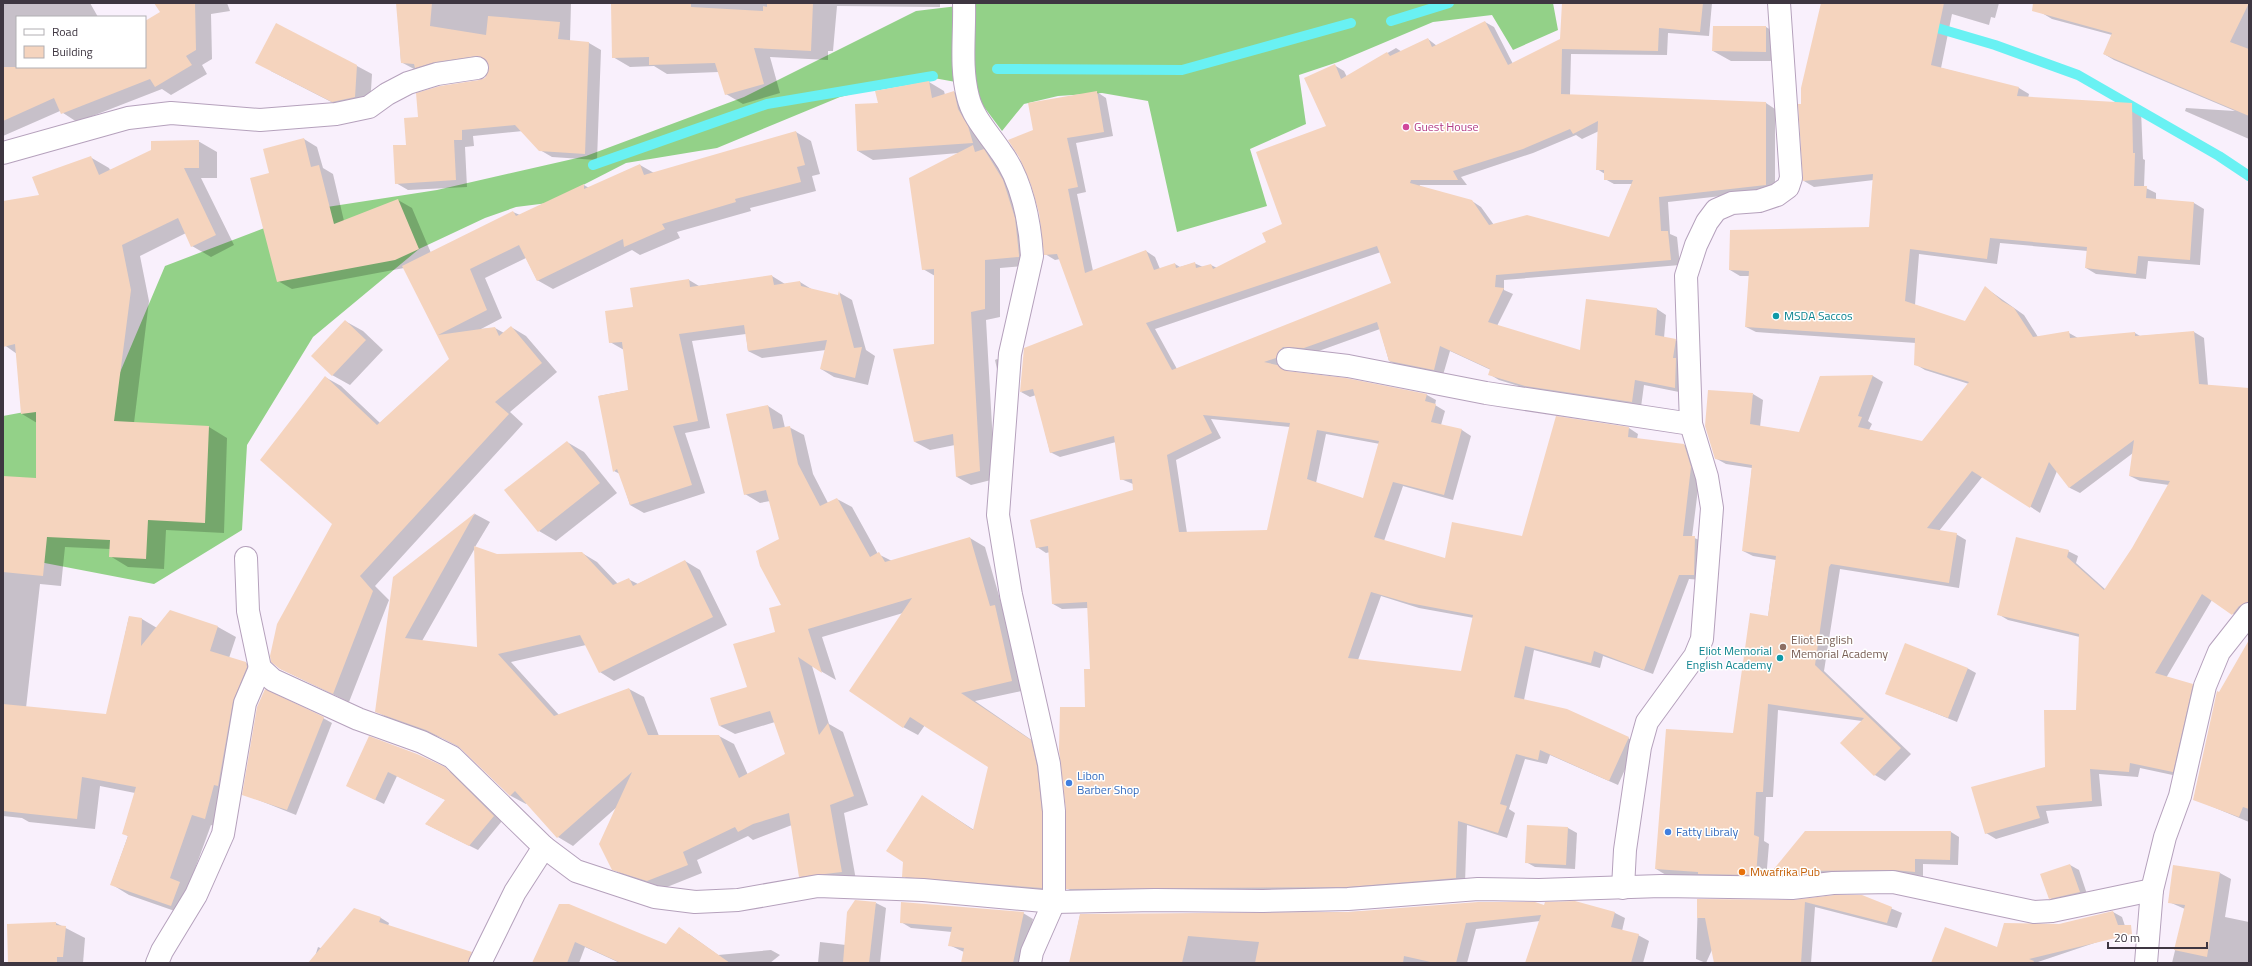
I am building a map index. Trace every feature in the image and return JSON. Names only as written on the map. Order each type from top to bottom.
[{"type":"street","points":[[964,3],[964,68],[968,98],[981,124],[1002,152],[1018,184],[1031,239],[1032,256],[1010,354],[998,515],[1011,595],[1048,764],[1054,811],[1054,902],[1032,952],[1030,963]]},
{"type":"street","points":[[1623,888],[1625,850],[1640,747],[1647,722],[1695,656],[1702,639],[1712,508],[1707,477],[1691,424],[1686,276],[1696,245],[1707,222],[1716,210],[1732,203],[1759,201],[1777,195],[1788,187],[1791,178],[1779,3]]},
{"type":"street","points":[[3,153],[128,118],[171,113],[260,120],[336,114],[369,107],[387,94],[408,83],[437,74],[477,68]]},
{"type":"street","points":[[1288,359],[1356,368],[1486,393],[1691,424]]},
{"type":"street","points":[[157,963],[162,951],[196,895],[223,834],[243,710],[260,668],[248,611],[246,558]]},
{"type":"street","points":[[2146,963],[2152,890],[2165,837],[2180,796],[2205,686],[2219,652],[2249,614]]},
{"type":"street","points":[[260,668],[273,680],[297,692],[358,719],[422,742],[452,757],[544,847],[576,871],[656,897],[687,901],[738,900],[818,886],[923,890],[1054,902],[1340,899],[1478,889],[1540,890],[1661,886],[1792,888],[1833,883],[1893,882],[2034,912],[2052,912],[2152,890]]},
{"type":"street","points":[[480,963],[515,892],[544,847]]},
{"type":"green space","points":[[983,3],[1553,3],[1558,30],[1513,50],[1492,15],[1433,22],[1338,62],[1299,75],[1306,124],[1250,149],[1267,206],[1177,232],[1148,101],[1102,93],[1058,96],[1024,104],[1002,131],[967,84],[928,77],[840,97],[717,148],[626,163],[548,203],[516,207],[485,218],[419,249],[313,337],[247,445],[242,530],[154,584],[3,555],[3,416],[110,396],[165,266],[314,209],[437,190],[586,156],[744,97],[916,11]]},
{"type":"building","points":[[154,3],[195,3],[196,50],[186,56],[192,65],[155,87],[150,79],[61,114],[54,98],[3,121],[3,67],[146,68],[146,20],[160,12]]},
{"type":"building","points":[[396,3],[432,3],[430,26],[486,35],[488,16],[560,22],[558,39],[589,42],[585,154],[539,151],[515,125],[462,130],[462,140],[454,140],[456,180],[395,184],[393,145],[406,145],[404,118],[418,117],[416,93],[440,86],[485,78],[489,67],[486,60],[476,56],[435,62],[415,68],[414,64],[401,63]]},
{"type":"building","points":[[691,3],[691,7],[763,11],[763,6],[767,7],[767,3],[813,3],[811,51],[754,48],[764,84],[725,95],[715,63],[649,65],[649,57],[612,58],[611,4]]},
{"type":"building","points":[[1562,3],[1703,3],[1700,32],[1659,28],[1658,51],[1562,49],[1561,94],[1766,102],[1766,185],[1659,197],[1661,231],[1668,231],[1671,260],[1496,275],[1495,287],[1504,288],[1488,322],[1580,350],[1586,299],[1657,308],[1655,335],[1676,339],[1673,358],[1676,358],[1675,388],[1635,380],[1632,402],[1525,386],[1488,375],[1490,369],[1440,346],[1434,370],[1389,361],[1377,322],[1304,348],[1283,347],[1278,352],[1276,358],[1264,362],[1277,365],[1287,371],[1346,378],[1427,394],[1425,401],[1436,404],[1431,422],[1462,429],[1444,495],[1393,482],[1374,537],[1445,558],[1452,522],[1522,536],[1556,416],[1629,427],[1628,437],[1684,444],[1691,467],[1683,536],[1695,536],[1694,575],[1679,575],[1644,670],[1594,651],[1591,663],[1525,646],[1514,697],[1567,709],[1629,737],[1609,781],[1540,750],[1538,760],[1516,754],[1500,804],[1507,806],[1498,833],[1458,821],[1456,878],[1347,887],[1066,889],[1066,811],[1059,750],[1060,707],[1085,707],[1084,669],[1090,669],[1087,602],[1052,604],[1048,546],[1036,548],[1030,520],[1133,490],[1132,479],[1120,480],[1114,436],[1050,453],[1033,389],[1020,392],[1024,348],[1083,325],[1057,254],[1044,255],[1039,213],[1031,185],[1019,157],[1008,140],[1033,130],[1028,103],[1097,91],[1104,132],[1067,138],[1078,187],[1068,189],[1085,273],[1146,250],[1154,270],[1175,263],[1176,268],[1195,262],[1196,268],[1211,264],[1213,269],[1266,242],[1262,233],[1282,224],[1256,152],[1326,126],[1304,78],[1335,64],[1341,79],[1387,52],[1390,56],[1428,38],[1432,47],[1485,21],[1508,65],[1560,39]],"holes":[[[1598,121],[1596,170],[1604,170],[1604,180],[1633,180],[1609,237],[1527,215],[1489,225],[1472,200],[1410,183],[1411,180],[1458,180],[1453,171],[1523,149],[1570,129],[1573,134]],[[1377,246],[1391,283],[1172,370],[1146,323]],[[1203,415],[1290,423],[1267,530],[1179,532],[1167,455],[1212,433]],[[1317,430],[1379,441],[1363,498],[1307,479]],[[1371,592],[1409,603],[1473,615],[1461,671],[1348,658]]]},
{"type":"building","points":[[1821,3],[1944,3],[1931,65],[2019,87],[2017,96],[2132,103],[2133,153],[2135,153],[2134,186],[2147,186],[2146,198],[2194,202],[2190,260],[2138,256],[2136,274],[2085,268],[2087,247],[1990,238],[1987,259],[1910,249],[1905,301],[1965,321],[1985,286],[2002,301],[2014,308],[2033,337],[2069,331],[2070,338],[2135,332],[2135,336],[2194,331],[2199,384],[2249,388],[2249,602],[2239,606],[2232,615],[2202,594],[2155,673],[2193,684],[2173,772],[2130,763],[2129,772],[2090,769],[2092,801],[2036,806],[2040,818],[1985,834],[1971,787],[2045,767],[2044,710],[2076,710],[2079,634],[1997,615],[2016,537],[2069,550],[2067,557],[2104,590],[2132,548],[2170,481],[2129,476],[2134,440],[2069,488],[2049,462],[2030,508],[1972,471],[1927,528],[1957,533],[1949,583],[1831,564],[1829,567],[1815,665],[1901,748],[1874,776],[1840,743],[1864,718],[1768,704],[1763,792],[1756,792],[1754,835],[1759,837],[1756,875],[1698,874],[1698,872],[1655,869],[1666,729],[1733,733],[1750,613],[1768,616],[1776,556],[1742,551],[1752,465],[1715,459],[1705,426],[1708,390],[1753,393],[1750,424],[1799,432],[1820,376],[1873,375],[1858,416],[1862,417],[1858,427],[1922,441],[1969,382],[1914,365],[1915,338],[1745,327],[1749,271],[1729,270],[1730,230],[1869,227],[1873,174],[1803,181],[1798,104],[1801,104],[1801,88]]},
{"type":"building","points":[[2033,3],[2249,3],[2230,42],[2249,49],[2249,116],[2103,54],[2112,33],[2032,11]]},
{"type":"building","points":[[276,23],[357,65],[355,97],[332,102],[255,63]]},
{"type":"building","points":[[1713,26],[1766,26],[1766,52],[1712,51]]},
{"type":"building","points":[[929,81],[932,98],[954,91],[958,109],[968,126],[973,143],[857,151],[855,104],[878,103],[875,91]]},
{"type":"building","points":[[796,131],[805,165],[797,167],[801,182],[735,199],[736,202],[662,224],[665,229],[624,247],[623,239],[537,281],[519,245],[470,269],[487,310],[438,335],[495,327],[499,336],[511,326],[542,363],[495,402],[509,414],[360,576],[373,591],[333,694],[280,669],[271,662],[270,656],[277,624],[332,524],[260,460],[325,376],[377,425],[449,359],[402,266],[513,211],[516,216],[584,184],[584,189],[640,164],[644,175]]},
{"type":"building","points":[[304,138],[311,167],[319,165],[334,224],[398,199],[419,249],[395,260],[277,282],[250,178],[269,173],[263,149]]},
{"type":"building","points":[[199,140],[199,168],[184,168],[216,235],[191,247],[178,218],[122,245],[131,290],[114,421],[209,426],[205,523],[148,520],[146,559],[109,557],[110,540],[47,537],[43,576],[3,572],[3,476],[36,478],[36,412],[21,414],[15,344],[3,347],[3,201],[39,195],[32,177],[91,156],[99,175],[151,150],[151,141]]},
{"type":"building","points":[[973,145],[975,152],[984,149],[1003,180],[1015,218],[1019,257],[985,260],[985,309],[971,312],[980,471],[956,477],[953,434],[914,442],[893,349],[934,344],[934,269],[922,270],[909,178]]},
{"type":"building","points":[[772,275],[774,285],[800,281],[801,286],[838,295],[839,291],[854,348],[862,347],[855,378],[820,369],[827,340],[748,351],[744,325],[679,334],[698,421],[673,426],[692,485],[630,505],[617,469],[613,472],[598,396],[628,390],[622,342],[609,343],[605,311],[633,307],[630,288],[689,279],[690,287]]},
{"type":"building","points":[[345,320],[366,340],[332,376],[311,356]]},
{"type":"building","points":[[768,405],[773,429],[790,426],[798,464],[820,506],[837,498],[870,557],[879,552],[885,562],[970,537],[990,606],[995,605],[1012,681],[961,693],[1031,740],[1037,766],[1042,812],[1042,888],[902,877],[903,862],[886,851],[922,795],[973,830],[988,767],[910,717],[903,728],[849,691],[912,598],[808,629],[822,673],[798,657],[819,735],[828,723],[854,796],[830,805],[842,872],[799,877],[789,813],[753,824],[738,832],[735,827],[683,852],[688,865],[647,881],[612,870],[599,844],[632,772],[557,838],[515,791],[510,796],[458,746],[426,730],[375,712],[393,577],[475,513],[405,638],[477,647],[474,546],[497,554],[582,552],[613,585],[629,578],[633,586],[685,560],[713,617],[599,673],[580,635],[498,654],[554,716],[629,688],[648,735],[719,735],[739,778],[785,754],[770,711],[719,726],[710,698],[747,687],[733,644],[775,632],[769,608],[781,605],[760,566],[756,551],[779,539],[766,490],[744,495],[726,414]]},
{"type":"building","points":[[567,441],[600,483],[538,532],[504,490]]},
{"type":"building","points":[[170,610],[218,626],[210,651],[246,662],[247,667],[233,701],[218,786],[214,785],[205,819],[192,815],[170,878],[180,882],[171,906],[110,885],[128,836],[122,834],[136,787],[82,777],[77,819],[3,811],[3,704],[106,714],[129,616],[142,618],[141,646]]},
{"type":"building","points":[[2249,640],[2249,809],[2243,807],[2239,817],[2193,800],[2217,691],[2219,692]]},
{"type":"building","points":[[1905,643],[1968,668],[1948,718],[1885,694]]},
{"type":"building","points":[[265,689],[324,717],[287,810],[242,795],[257,707]]},
{"type":"building","points":[[369,736],[417,754],[445,767],[494,816],[469,846],[425,824],[445,800],[388,772],[375,800],[346,786]]},
{"type":"building","points":[[1527,825],[1568,827],[1566,865],[1525,863]]},
{"type":"building","points":[[1805,831],[1951,831],[1950,860],[1915,859],[1915,872],[1893,870],[1798,871],[1806,874],[1769,875]]},
{"type":"building","points":[[2070,864],[2080,892],[2049,899],[2040,874]]},
{"type":"building","points":[[2173,865],[2220,872],[2207,957],[2174,950],[2185,905],[2168,903]]},
{"type":"building","points":[[1834,895],[1862,895],[1892,907],[1887,923],[1805,902],[1801,963],[1714,963],[1705,918],[1697,918],[1697,899],[1792,900]]},
{"type":"building","points":[[855,900],[876,902],[869,963],[843,963],[847,912]]},
{"type":"building","points":[[1575,901],[1615,912],[1611,927],[1639,934],[1631,963],[1525,963],[1541,915],[1466,923],[1456,963],[1435,963],[1404,956],[1403,963],[1255,963],[1259,942],[1188,936],[1182,963],[1069,963],[1080,914],[1348,912],[1478,902],[1535,902],[1544,905],[1545,902]]},
{"type":"building","points":[[901,902],[1024,912],[1013,963],[961,963],[964,948],[948,946],[952,927],[900,923]]},
{"type":"building","points":[[559,904],[569,904],[666,944],[679,927],[730,963],[621,963],[575,942],[567,963],[532,963]]},
{"type":"building","points":[[354,908],[381,917],[379,922],[472,952],[468,963],[308,963]]},
{"type":"building","points":[[2113,911],[2118,925],[2131,925],[2132,934],[2029,959],[2034,961],[2033,963],[1931,963],[1945,927],[1997,947],[2004,923],[2059,924]]},
{"type":"building","points":[[56,922],[56,925],[66,926],[63,957],[57,957],[57,963],[8,963],[7,924]]},
{"type":"waterway","points":[[1391,21],[1449,3]]},
{"type":"waterway","points":[[997,69],[1182,70],[1351,23]]},
{"type":"waterway","points":[[1927,25],[1995,45],[2078,75],[2219,156],[2249,176]]},
{"type":"waterway","points":[[593,165],[767,104],[933,76]]},
{"type":"place","name":"Guest House","points":[[1406,127]]},
{"type":"place","name":"MSDA Saccos","points":[[1776,316]]},
{"type":"place","name":"Eliot English Memorial Academy","points":[[1783,647]]},
{"type":"place","name":"Eliot Memorial English Academy","points":[[1780,658]]},
{"type":"place","name":"Libon Barber Shop","points":[[1069,783]]},
{"type":"place","name":"Fatty Libraly","points":[[1668,832]]},
{"type":"place","name":"Mwafrika Pub","points":[[1742,872]]}]
